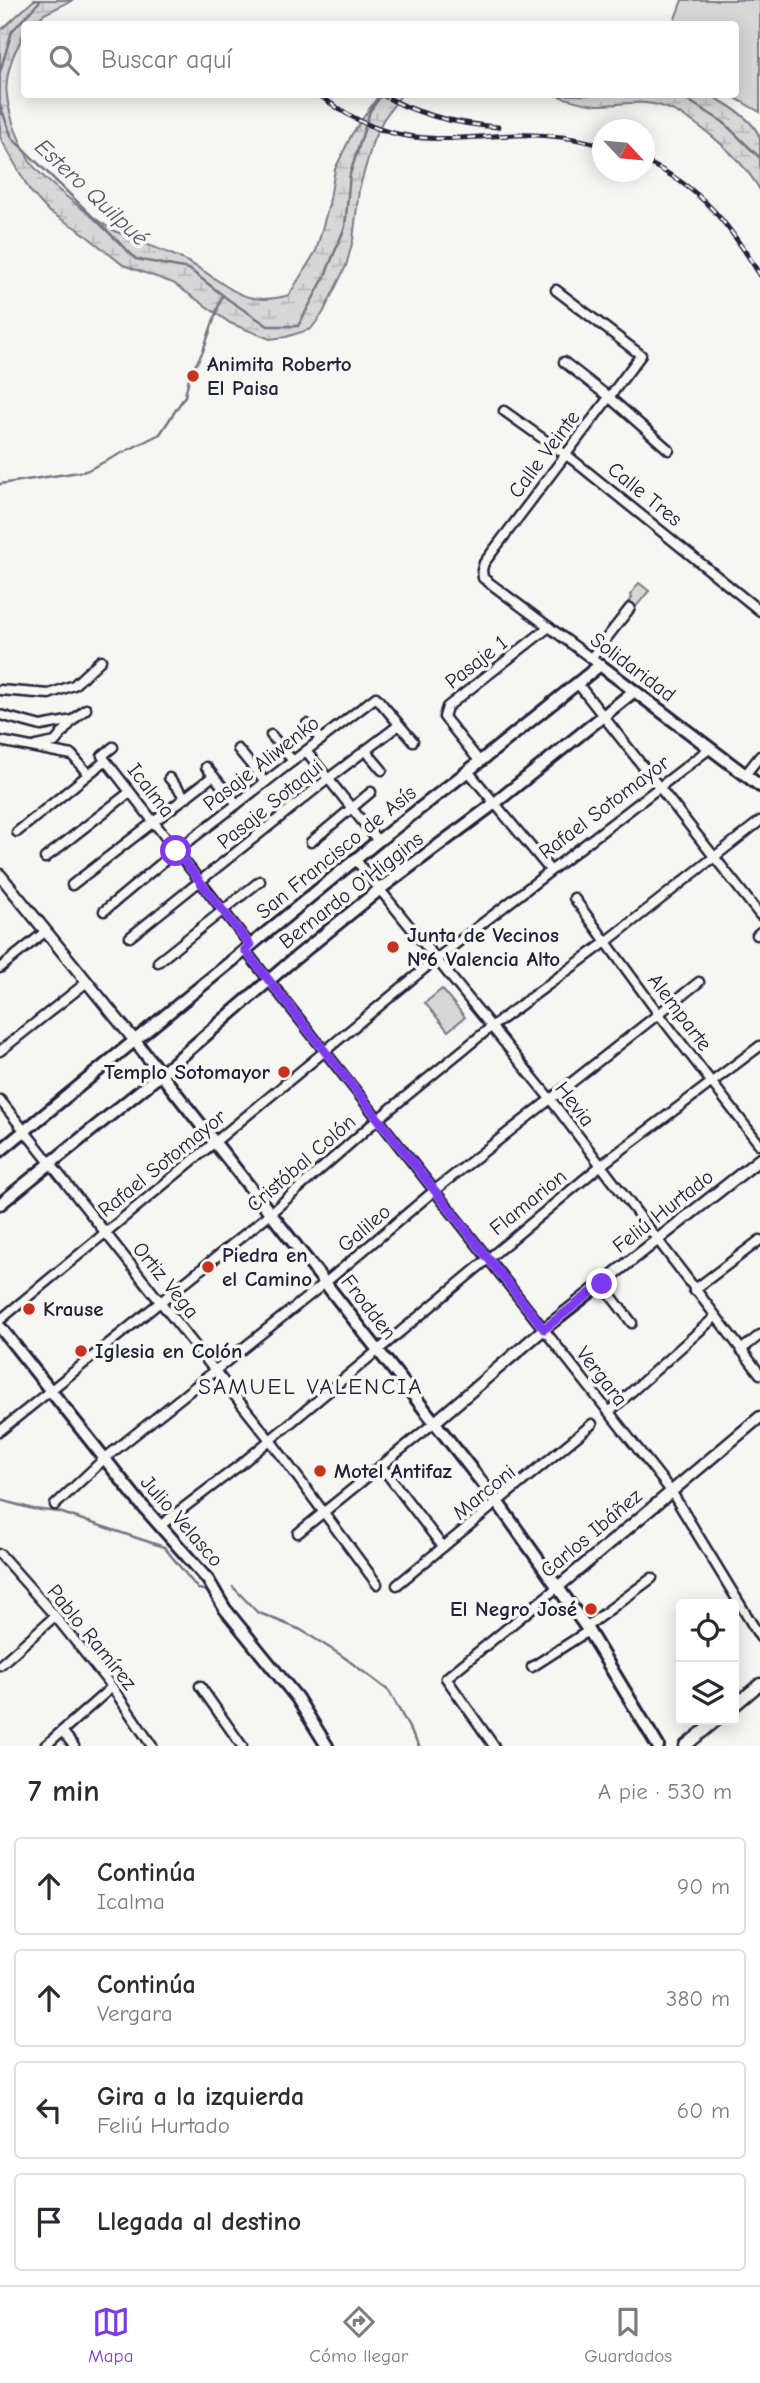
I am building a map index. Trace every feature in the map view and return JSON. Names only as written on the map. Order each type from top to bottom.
[{"type":"main road","name":"San Francisco de Asís","points":[[0,1151],[355,859],[578,684],[595,662]]},
{"type":"main road","name":"Solidaridad","points":[[595,662],[760,786]]},
{"type":"main road","name":"Bernardo O'Higgins","points":[[0,1204],[161,1074],[380,889],[495,803],[633,692]]},
{"type":"main road","name":"Frodden","points":[[135,1041],[498,1503],[559,1586],[658,1746]]},
{"type":"main road","name":"Julio Velasco","points":[[0,1327],[104,1459],[208,1580],[225,1609],[297,1698],[327,1746]]},
{"type":"street","name":"Calle Veinte","points":[[483,578],[484,563],[641,355],[556,290]]},
{"type":"street","points":[[564,362],[669,450]]},
{"type":"street","name":"Calle Tres","points":[[504,411],[565,454],[760,611]]},
{"type":"street","name":"Solidaridad","points":[[483,578],[595,662]]},
{"type":"street","points":[[595,662],[630,608]]},
{"type":"street","name":"Pasaje 1","points":[[480,762],[444,717],[444,712],[548,627]]},
{"type":"street","points":[[0,690],[49,694],[74,685],[101,660]]},
{"type":"street","points":[[578,684],[760,915]]},
{"type":"street","name":"Pasaje Aliwenko","points":[[104,911],[176,851],[376,697],[399,726]]},
{"type":"street","points":[[29,747],[55,742],[86,709]]},
{"type":"street","points":[[0,715],[41,726],[73,720]]},
{"type":"street","points":[[307,724],[321,740]]},
{"type":"street","points":[[399,726],[413,741]]},
{"type":"street","name":"Pasaje Sotaqui","points":[[130,937],[329,778],[399,726]]},
{"type":"street","points":[[271,735],[293,761]]},
{"type":"street","points":[[0,741],[72,755],[88,774]]},
{"type":"street","points":[[17,832],[88,774],[113,747]]},
{"type":"street","points":[[238,749],[265,782]]},
{"type":"street","name":"Rafael Sotomayor","points":[[0,1320],[436,959],[709,749]]},
{"type":"street","points":[[306,751],[378,841]]},
{"type":"street","points":[[366,751],[382,770]]},
{"type":"street","points":[[745,775],[760,756]]},
{"type":"street","name":"Icalma","points":[[104,758],[222,909],[248,947]]},
{"type":"street","points":[[206,767],[237,804]]},
{"type":"street","points":[[468,771],[550,870]]},
{"type":"street","points":[[72,885],[214,776]]},
{"type":"street","points":[[169,778],[186,798]]},
{"type":"street","points":[[45,858],[131,792]]},
{"type":"street","points":[[311,842],[371,792]]},
{"type":"street","name":"Cristóbal Colón","points":[[0,1431],[161,1303],[491,1027],[606,942],[760,821]]},
{"type":"street","name":"Hevia","points":[[355,859],[551,1100],[760,1374]]},
{"type":"street","name":"Frodden","points":[[0,875],[135,1041]]},
{"type":"street","points":[[158,962],[261,881]]},
{"type":"street","name":"Alemparte","points":[[574,898],[760,1145]]},
{"type":"street","points":[[0,968],[46,931]]},
{"type":"street","name":"Vergara","points":[[248,947],[269,981],[323,1051],[671,1491],[760,1637]]},
{"type":"street","points":[[0,1051],[87,982]]},
{"type":"street","name":"Galileo","points":[[55,1505],[104,1459],[216,1372],[435,1190],[699,982]]},
{"type":"street","name":"Flamarion","points":[[161,1525],[270,1440],[600,1166],[760,1046]]},
{"type":"street","name":"Ortiz Vega","points":[[0,1100],[270,1440],[377,1584]]},
{"type":"street","name":"Feliú Hurtado","points":[[298,1532],[435,1422],[544,1329],[760,1159]]},
{"type":"street","points":[[694,1290],[760,1240]]},
{"type":"street","points":[[602,1284],[632,1323]]},
{"type":"street","points":[[608,1412],[715,1317]]},
{"type":"street","points":[[741,1350],[760,1335]]},
{"type":"street","name":"Carlos Ibáñez","points":[[495,1746],[446,1678],[760,1417]]},
{"type":"street","name":"Marconi","points":[[397,1585],[592,1424]]},
{"type":"street","points":[[381,1466],[443,1547]]},
{"type":"street","name":"Pablo Ramírez","points":[[0,1553],[112,1687],[152,1746]]},
{"type":"street","points":[[532,1667],[587,1629],[652,1578]]},
{"type":"street","points":[[0,1665],[55,1616]]},
{"type":"street","points":[[739,1702],[760,1684]]},
{"type":"street","points":[[200,1686],[242,1746]]},
{"type":"street","points":[[45,1746],[112,1687]]},
{"type":"street","points":[[685,1746],[711,1725]]},
{"type":"street","points":[[62,1731],[74,1746]]},
{"type":"green space","points":[[34,0],[73,0],[44,14],[36,21],[21,21],[21,38],[10,64],[6,90],[14,126],[29,160],[56,188],[106,226],[184,260],[232,290],[256,299],[289,295],[316,251],[335,169],[352,134],[377,98],[399,98],[383,120],[373,141],[359,190],[353,240],[346,266],[323,313],[311,329],[270,339],[230,323],[173,283],[123,265],[79,230],[48,211],[30,191],[0,137],[0,31]]},
{"type":"green space","points":[[682,0],[760,0],[760,112],[735,98],[739,98],[739,21],[674,21]]},
{"type":"green space","points":[[566,98],[715,98],[739,113],[757,132],[760,139],[760,190],[726,149],[695,123],[678,113],[646,103],[597,105]]},
{"type":"green space","points":[[639,583],[649,591],[634,609],[629,603],[632,597],[630,595]]},
{"type":"green space","points":[[442,989],[465,1017],[448,1031],[425,1003]]},
{"type":"waterway","name":"Estero Quilpué","points":[[21,21],[41,0]]},
{"type":"waterway","name":"Estero Quilpué","points":[[0,72],[12,31],[21,21]]},
{"type":"waterway","name":"Estero Quilpué","points":[[0,105],[12,138],[136,259],[189,269],[268,326],[298,326],[324,278],[345,227],[350,174],[370,111],[379,98]]},
{"type":"waterway","name":"Estero Quilpué","points":[[684,98],[723,122],[760,158]]},
{"type":"waterway","points":[[0,484],[86,471],[160,434],[185,396],[189,378],[203,351],[222,296]]},
{"type":"waterway","points":[[0,1500],[33,1509],[59,1512],[164,1547],[198,1589],[209,1591]]},
{"type":"waterway","points":[[233,1587],[257,1612],[301,1630],[341,1655],[389,1691],[419,1746]]},
{"type":"railway","points":[[324,98],[361,121],[405,136],[453,138],[539,135],[592,143]]},
{"type":"railway","points":[[389,98],[438,117],[467,124],[498,127]]},
{"type":"railway","points":[[655,166],[681,182],[711,208],[737,239],[760,275]]},
{"type":"place","name":"Animita Roberto El Paisa","points":[[193,376]]},
{"type":"place","name":"Junta de Vecinos Nº6 Valencia Alto","points":[[393,947]]},
{"type":"place","name":"Templo Sotomayor","points":[[284,1072]]},
{"type":"place","name":"Piedra en el Camino","points":[[208,1267]]},
{"type":"place","name":"Krause","points":[[29,1309]]},
{"type":"place","name":"Iglesia en Colón","points":[[81,1351]]},
{"type":"place","name":"Motel Antifaz","points":[[320,1471]]},
{"type":"place","name":"El Negro José","points":[[591,1609]]},
{"type":"district","name":"SAMUEL VALENCIA","points":[[311,1386]]},
{"type":"route","points":[[176,851],[250,945],[245,950],[544,1329],[602,1284]]}]
